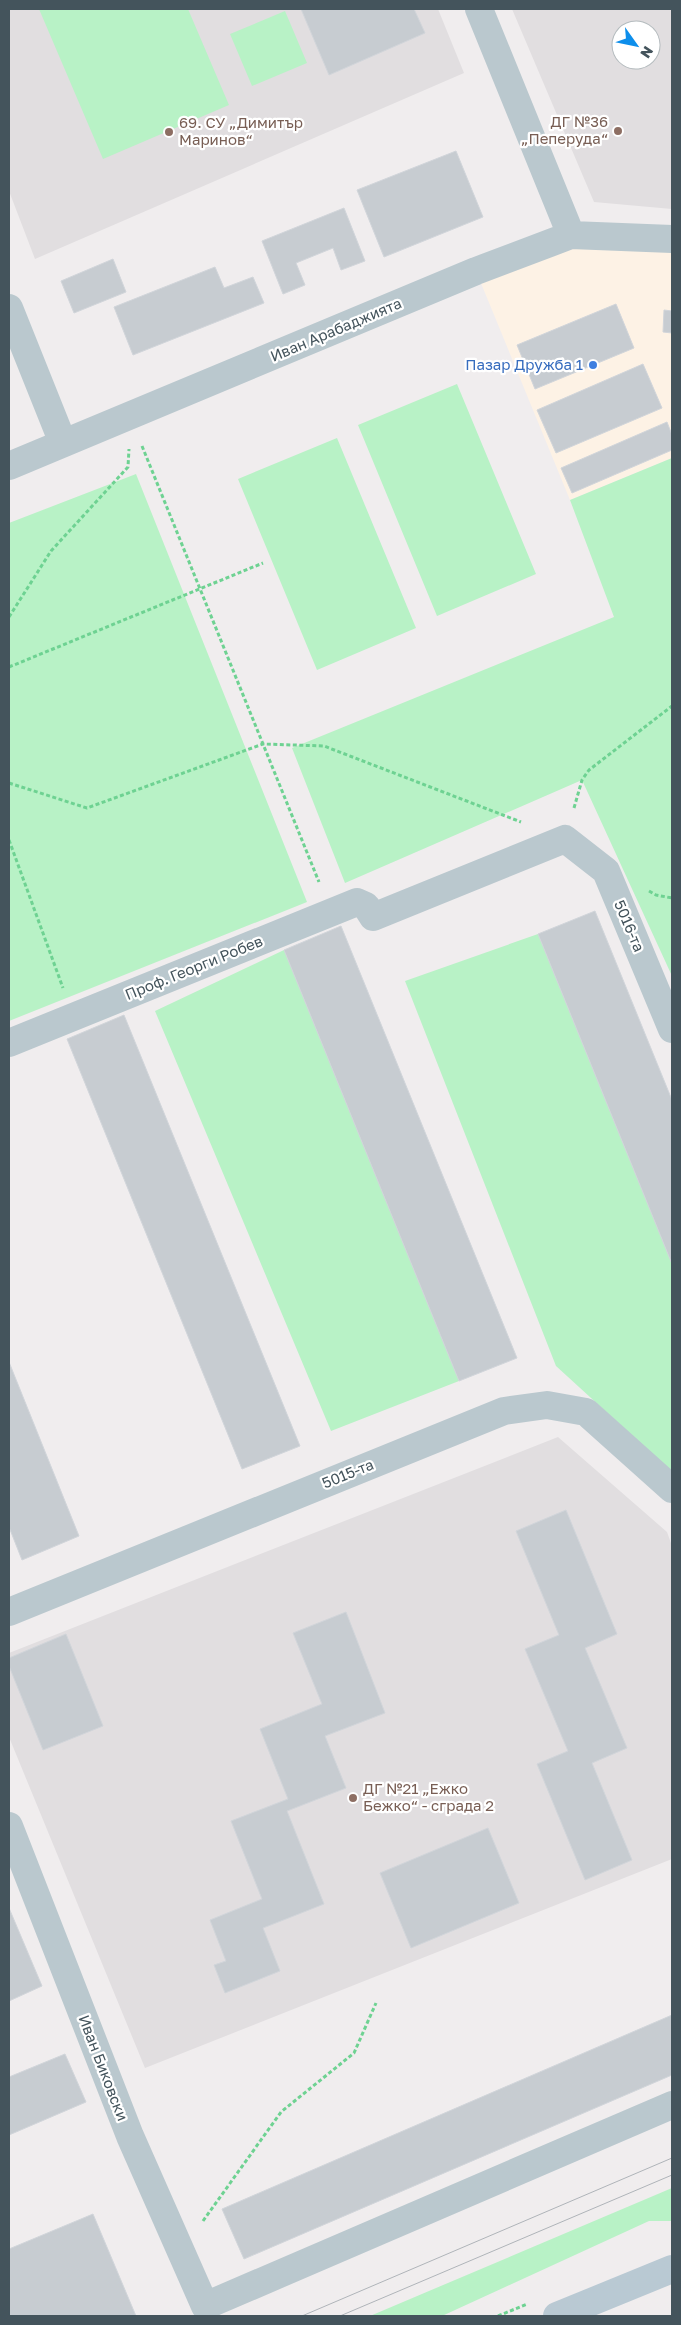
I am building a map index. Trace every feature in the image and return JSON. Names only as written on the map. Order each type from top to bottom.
[{"type":"main road","points":[[557,2316],[672,2268]]},
{"type":"street","points":[[479,9],[571,235]]},
{"type":"street","name":"Иван Арабаджията","points":[[9,466],[476,271],[571,235],[672,239]]},
{"type":"street","points":[[9,308],[63,443]]},
{"type":"street","name":"Проф. Георги Робев","points":[[9,1043],[357,902],[366,906],[373,917],[565,839]]},
{"type":"street","name":"5016-та","points":[[565,839],[606,871],[672,1029]]},
{"type":"street","name":"5015-та","points":[[9,1612],[504,1411],[547,1406],[586,1412],[672,1489]]},
{"type":"street","name":"Иван Биковски","points":[[9,1826],[130,2136],[205,2306],[672,2105]]},
{"type":"path","points":[[130,416],[332,913]]},
{"type":"path","points":[[9,617],[51,551],[128,466],[130,416]]},
{"type":"path","points":[[9,667],[263,563]]},
{"type":"path","points":[[9,783],[87,808],[263,744],[324,746],[565,839],[582,780],[589,770],[672,706]]},
{"type":"path","points":[[9,840],[73,1017]]},
{"type":"path","points":[[647,890],[656,895],[672,898]]},
{"type":"path","points":[[181,2251],[281,2112],[354,2053],[376,2003]]},
{"type":"shaded area","name":"69. СУ „Димитър Маринов“","points":[[9,9],[438,9],[464,73],[35,259],[9,191]]},
{"type":"shaded area","name":"ДГ №36 „Пеперуда“","points":[[512,9],[672,9],[672,209],[594,202]]},
{"type":"shaded area","name":"Пазар Дружба 1","points":[[571,235],[672,239],[672,458],[570,500],[476,271]]},
{"type":"shaded area","name":"ДГ №21 „Ежко Бежко“ - сграда 2","points":[[558,1437],[667,1532],[672,1546],[672,1859],[145,2068],[9,1737],[9,1653]]},
{"type":"green space","points":[[39,9],[188,9],[229,105],[103,159]]},
{"type":"green space","points":[[285,11],[307,63],[252,86],[230,34]]},
{"type":"green space","points":[[457,384],[536,574],[437,616],[358,425]]},
{"type":"green space","points":[[337,438],[416,628],[317,670],[238,479]]},
{"type":"green space","points":[[672,458],[672,976],[582,780],[345,883],[292,748],[614,617],[570,500]]},
{"type":"green space","points":[[136,474],[307,902],[9,1021],[9,523]]},
{"type":"green space","points":[[538,934],[672,1264],[672,1472],[556,1366],[405,981]]},
{"type":"green space","points":[[284,950],[459,1381],[331,1431],[155,1011]]},
{"type":"green space","points":[[672,2188],[672,2221],[649,2221],[442,2316],[370,2316]]},
{"type":"building","points":[[301,9],[414,9],[425,33],[329,75]]},
{"type":"building","points":[[456,151],[483,217],[384,257],[357,190]]},
{"type":"building","points":[[344,208],[365,261],[341,270],[333,248],[296,263],[305,285],[283,294],[262,241]]},
{"type":"building","points":[[113,259],[126,292],[74,313],[61,281]]},
{"type":"building","points":[[215,267],[224,288],[253,277],[264,303],[133,355],[114,307]]},
{"type":"building","points":[[616,304],[634,348],[535,389],[517,345]]},
{"type":"building","points":[[664,310],[672,311],[672,333],[663,332]]},
{"type":"building","points":[[643,364],[662,408],[556,453],[537,410]]},
{"type":"building","points":[[667,422],[672,435],[672,450],[572,493],[561,468]]},
{"type":"building","points":[[595,911],[672,1100],[672,1264],[538,934]]},
{"type":"building","points":[[341,926],[517,1358],[459,1381],[284,950]]},
{"type":"building","points":[[124,1015],[300,1446],[242,1469],[67,1039]]},
{"type":"building","points":[[9,1362],[79,1536],[22,1560],[9,1527]]},
{"type":"building","points":[[566,1510],[617,1634],[585,1648],[627,1748],[592,1763],[632,1860],[585,1880],[537,1764],[568,1751],[525,1649],[559,1635],[516,1531]]},
{"type":"building","points":[[346,1612],[385,1713],[325,1736],[346,1788],[287,1811],[324,1904],[263,1928],[280,1971],[225,1993],[214,1965],[226,1961],[210,1920],[262,1899],[231,1821],[288,1799],[260,1729],[322,1704],[293,1633]]},
{"type":"building","points":[[66,1634],[103,1726],[43,1750],[9,1666],[9,1658]]},
{"type":"building","points":[[488,1828],[519,1903],[411,1948],[380,1873]]},
{"type":"building","points":[[9,1908],[42,1986],[9,2001]]},
{"type":"building","points":[[672,2015],[672,2075],[244,2259],[222,2209]]},
{"type":"building","points":[[65,2054],[86,2102],[9,2135],[9,2077]]},
{"type":"building","points":[[93,2214],[136,2316],[9,2316],[9,2249]]},
{"type":"tram line","points":[[302,2316],[672,2158]]},
{"type":"tram line","points":[[340,2316],[672,2175]]},
{"type":"place","name":"ДГ №36 „Пеперуда“","points":[[618,131]]},
{"type":"place","name":"69. СУ „Димитър Маринов“","points":[[169,132]]},
{"type":"place","name":"Пазар Дружба 1","points":[[593,365]]},
{"type":"place","name":"ДГ №21 „Ежко Бежко“ - сграда 2","points":[[353,1798]]}]
